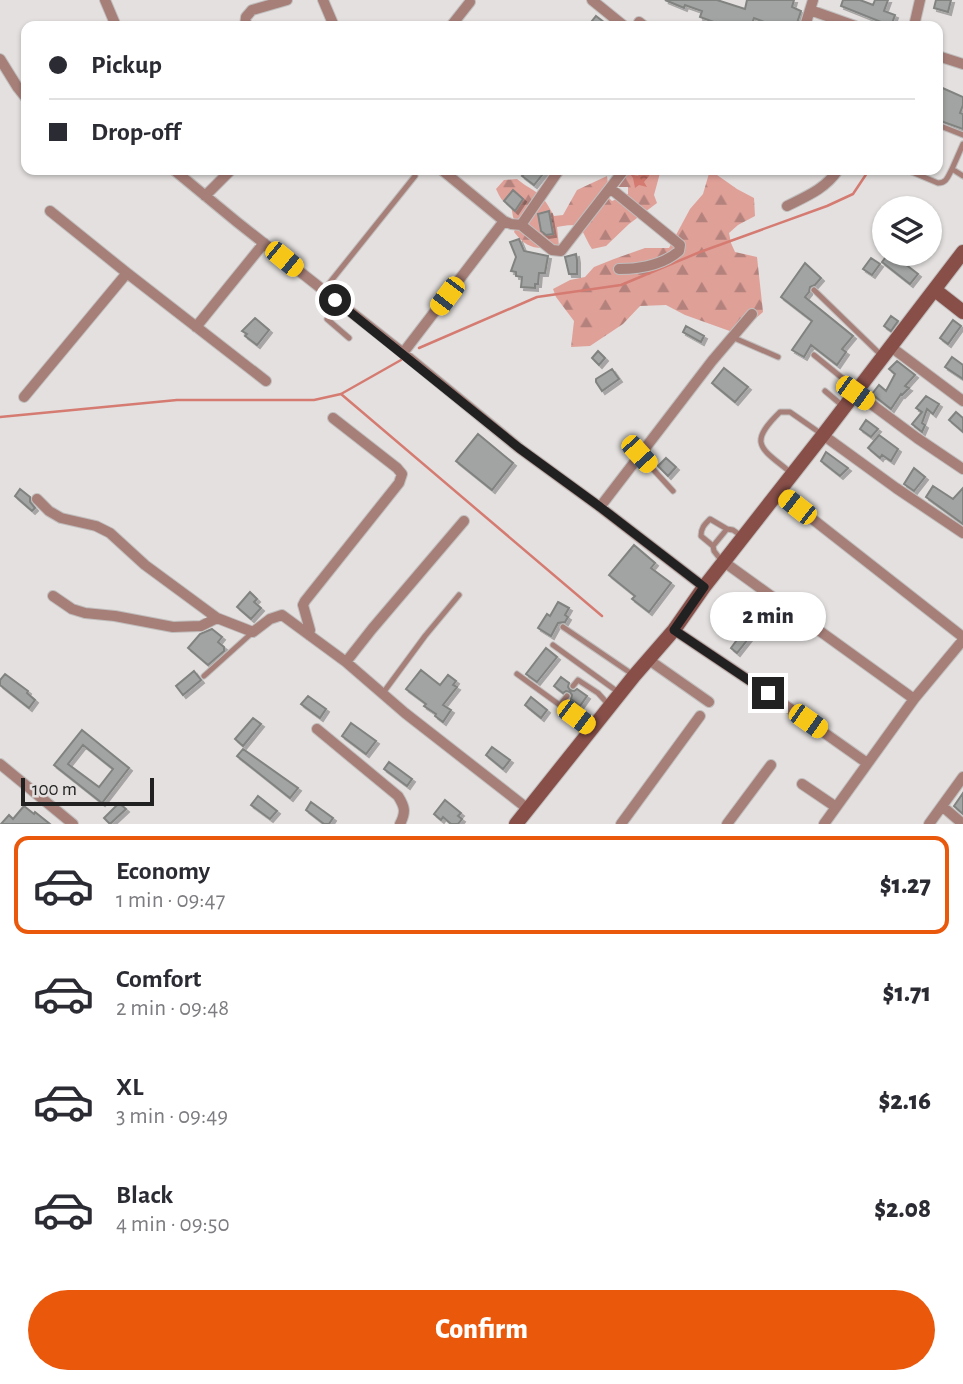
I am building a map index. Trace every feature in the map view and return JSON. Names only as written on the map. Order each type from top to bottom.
[{"type":"street","points":[[105,0],[113,21]]},
{"type":"street","points":[[246,21],[252,10],[287,0]]},
{"type":"street","points":[[323,0],[332,21]]},
{"type":"street","points":[[592,0],[618,21]]},
{"type":"street","points":[[915,21],[920,0]]},
{"type":"street","points":[[455,21],[470,2]]},
{"type":"street","points":[[811,5],[845,21]]},
{"type":"street","points":[[943,58],[963,64]]},
{"type":"street","points":[[0,59],[21,92]]},
{"type":"street","points":[[180,175],[519,448],[704,587]]},
{"type":"street","points":[[205,196],[226,175]]},
{"type":"street","points":[[448,175],[504,220],[521,225],[552,250],[561,251],[620,175]]},
{"type":"street","points":[[521,225],[556,175]]},
{"type":"street","points":[[787,206],[819,190],[834,175]]},
{"type":"street","points":[[610,188],[680,245],[679,251],[673,256],[648,267],[619,269]]},
{"type":"street","points":[[50,211],[266,382]]},
{"type":"street","points":[[403,353],[504,220]]},
{"type":"street","points":[[196,327],[264,243]]},
{"type":"street","points":[[516,824],[674,630],[704,587],[963,252]]},
{"type":"street","points":[[24,397],[127,274]]},
{"type":"street","points":[[935,290],[963,312]]},
{"type":"street","points":[[600,507],[639,454],[752,314]]},
{"type":"street","points":[[887,352],[963,401]]},
{"type":"street","points":[[856,391],[963,470]]},
{"type":"street","points":[[309,635],[303,605],[305,601],[399,484],[402,474],[333,418]]},
{"type":"street","points":[[823,435],[963,533]]},
{"type":"street","points":[[778,492],[963,639],[914,699],[824,824]]},
{"type":"street","points":[[37,499],[61,519],[96,526],[110,533],[145,565],[217,618],[253,632],[282,615],[346,662],[405,713],[528,809]]},
{"type":"street","points":[[346,662],[464,521]]},
{"type":"street","points":[[724,562],[914,699]]},
{"type":"street","points":[[53,596],[72,609],[85,613],[173,627],[201,626],[217,618]]},
{"type":"street","points":[[674,630],[867,763]]},
{"type":"street","points":[[649,660],[709,702]]},
{"type":"street","points":[[621,824],[700,716]]},
{"type":"street","points":[[317,729],[398,796],[405,806],[400,824]]},
{"type":"street","points":[[0,764],[74,824]]},
{"type":"street","points":[[727,824],[771,765]]},
{"type":"street","points":[[929,824],[963,777]]},
{"type":"street","points":[[802,784],[836,807]]},
{"type":"street","points":[[942,806],[963,824]]},
{"type":"lane","points":[[943,127],[963,135]]},
{"type":"lane","points":[[919,175],[942,183],[952,169],[963,144]]},
{"type":"lane","points":[[952,169],[963,176]]},
{"type":"lane","points":[[323,290],[415,176]]},
{"type":"lane","points":[[814,290],[887,352]]},
{"type":"lane","points":[[335,300],[327,319],[349,338]]},
{"type":"lane","points":[[733,337],[778,357]]},
{"type":"lane","points":[[814,355],[856,391]]},
{"type":"lane","points":[[825,391],[844,407]]},
{"type":"lane","points":[[793,474],[766,452],[760,443],[760,438],[776,416],[780,412],[790,412],[823,435]]},
{"type":"lane","points":[[639,454],[673,491]]},
{"type":"lane","points":[[724,562],[713,546],[701,536],[704,525],[710,519],[743,537]]},
{"type":"lane","points":[[713,546],[727,529]]},
{"type":"lane","points":[[383,693],[459,595]]},
{"type":"lane","points":[[563,627],[634,676]]},
{"type":"lane","points":[[204,676],[253,632]]},
{"type":"lane","points":[[552,645],[620,694]]},
{"type":"lane","points":[[517,674],[592,729]]},
{"type":"lane","points":[[573,686],[578,680],[598,693],[610,706]]},
{"type":"lane","points":[[560,705],[566,696]]},
{"type":"green space","points":[[622,175],[659,175],[654,195],[657,203],[606,246],[592,249],[580,229],[573,225],[557,227],[559,246],[539,248],[523,242],[514,232],[517,224],[511,205],[503,201],[496,189],[504,180],[517,179],[546,202],[554,216],[563,215],[577,190],[607,176],[606,195],[612,201],[628,194],[628,187],[614,187]]},
{"type":"green space","points":[[709,175],[717,175],[754,198],[755,216],[729,233],[735,252],[757,257],[763,312],[738,334],[685,315],[666,305],[640,306],[623,324],[590,346],[571,347],[574,321],[553,289],[570,280],[585,277],[594,267],[645,248],[669,248],[690,209],[703,194]]},
{"type":"water","points":[[631,175],[649,175],[644,182],[647,187],[639,185],[635,188]]},
{"type":"building","points":[[665,0],[717,0],[745,9],[747,0],[794,0],[792,7],[801,11],[798,21],[762,21],[754,18],[753,21],[711,21],[700,17],[702,11],[685,5],[684,8]]},
{"type":"building","points":[[843,0],[860,0],[873,5],[875,0],[888,0],[884,11],[895,15],[893,21],[878,21],[841,6]]},
{"type":"building","points":[[936,0],[951,0],[948,12],[934,8]]},
{"type":"building","points":[[943,88],[963,97],[960,113],[963,114],[963,129],[943,122]]},
{"type":"building","points":[[523,175],[542,175],[534,185]]},
{"type":"building","points":[[513,190],[523,199],[515,211],[504,201]]},
{"type":"building","points":[[549,211],[553,234],[546,235],[541,231],[538,214]]},
{"type":"building","points":[[519,239],[524,251],[548,256],[545,273],[539,273],[535,288],[521,287],[522,277],[511,271],[516,257],[510,242]]},
{"type":"building","points":[[576,254],[577,274],[569,274],[565,257]]},
{"type":"building","points":[[871,258],[872,266],[879,266],[872,275],[863,269]]},
{"type":"building","points":[[805,263],[821,278],[810,287],[805,297],[853,336],[842,349],[846,352],[837,365],[811,345],[804,357],[792,350],[812,321],[781,297]]},
{"type":"building","points":[[887,266],[908,266],[918,274],[910,284]]},
{"type":"building","points":[[891,316],[898,321],[891,331],[884,326]]},
{"type":"building","points":[[255,318],[269,330],[257,345],[242,331]]},
{"type":"building","points":[[953,320],[961,326],[948,344],[940,338]]},
{"type":"building","points":[[686,326],[704,336],[701,342],[683,332]]},
{"type":"building","points":[[598,351],[605,358],[599,365],[592,358]]},
{"type":"building","points":[[952,357],[963,365],[963,379],[945,367]]},
{"type":"building","points":[[897,361],[915,375],[905,386],[909,388],[901,394],[891,409],[872,394],[879,385],[886,391],[895,374],[889,369]]},
{"type":"building","points":[[724,368],[748,387],[735,402],[712,383]]},
{"type":"building","points":[[612,369],[619,379],[602,391],[596,379]]},
{"type":"building","points":[[926,396],[939,404],[933,414],[927,409],[922,432],[912,424],[922,412],[916,408]]},
{"type":"building","points":[[956,412],[963,418],[963,432],[949,420]]},
{"type":"building","points":[[866,420],[878,429],[871,437],[860,429]]},
{"type":"building","points":[[478,434],[513,463],[492,490],[456,461]]},
{"type":"building","points":[[879,435],[898,449],[891,461],[882,455],[880,458],[868,448]]},
{"type":"building","points":[[826,452],[848,468],[840,476],[821,461]]},
{"type":"building","points":[[666,458],[676,467],[668,476],[658,466]]},
{"type":"building","points":[[914,468],[925,477],[914,491],[904,484]]},
{"type":"building","points":[[933,486],[953,499],[963,488],[963,524],[926,497]]},
{"type":"building","points":[[20,489],[30,497],[35,508],[32,511],[15,496]]},
{"type":"building","points":[[634,545],[655,563],[651,568],[671,583],[649,612],[632,599],[635,596],[609,575]]},
{"type":"building","points":[[250,592],[257,599],[254,602],[261,608],[251,619],[237,607]]},
{"type":"building","points":[[740,599],[750,606],[748,609],[753,614],[746,624],[730,612]]},
{"type":"building","points":[[558,602],[569,608],[565,615],[568,617],[565,622],[558,623],[551,636],[538,628],[547,614],[550,616]]},
{"type":"building","points":[[212,629],[222,637],[218,642],[224,647],[224,651],[208,665],[188,648],[200,634]]},
{"type":"building","points":[[745,629],[752,634],[737,653],[731,648]]},
{"type":"building","points":[[546,648],[557,657],[537,682],[526,674]]},
{"type":"building","points":[[421,670],[440,685],[448,675],[456,681],[453,685],[457,687],[443,705],[451,710],[443,722],[424,706],[426,704],[406,689]]},
{"type":"building","points":[[194,671],[201,680],[183,695],[176,686]]},
{"type":"building","points":[[5,674],[28,691],[35,700],[29,708],[0,685]]},
{"type":"building","points":[[561,677],[569,683],[570,690],[577,689],[587,696],[580,706],[571,699],[570,692],[563,693],[554,686]]},
{"type":"building","points":[[308,696],[326,709],[320,718],[301,704]]},
{"type":"building","points":[[531,697],[547,710],[541,718],[525,705]]},
{"type":"building","points":[[253,718],[261,724],[243,746],[235,739]]},
{"type":"building","points":[[351,723],[376,741],[366,754],[342,736]]},
{"type":"building","points":[[82,730],[129,768],[102,803],[54,765]],"holes":[[[83,745],[113,769],[99,787],[68,764]]]},
{"type":"building","points":[[492,747],[510,760],[503,769],[486,755]]},
{"type":"building","points":[[243,749],[298,788],[290,798],[237,756]]},
{"type":"building","points":[[389,762],[412,779],[407,786],[384,769]]},
{"type":"building","points":[[963,793],[963,814],[954,806]]},
{"type":"building","points":[[258,796],[277,811],[270,819],[251,805]]},
{"type":"building","points":[[445,800],[461,813],[458,816],[462,819],[458,824],[451,824],[443,817],[441,820],[434,814]]},
{"type":"building","points":[[311,802],[333,818],[329,824],[324,824],[306,810]]},
{"type":"building","points":[[119,803],[126,809],[110,824],[104,818]]},
{"type":"building","points":[[24,806],[50,824],[1,824],[9,815],[13,819]]},
{"type":"waterway","points":[[419,348],[537,297],[621,285],[700,252],[827,206],[853,194],[866,175]]},
{"type":"waterway","points":[[0,417],[177,400],[314,400],[341,394],[401,360]]},
{"type":"waterway","points":[[341,394],[602,616]]},
{"type":"route","points":[[335,300],[519,448],[704,587],[674,630],[768,693]]}]
